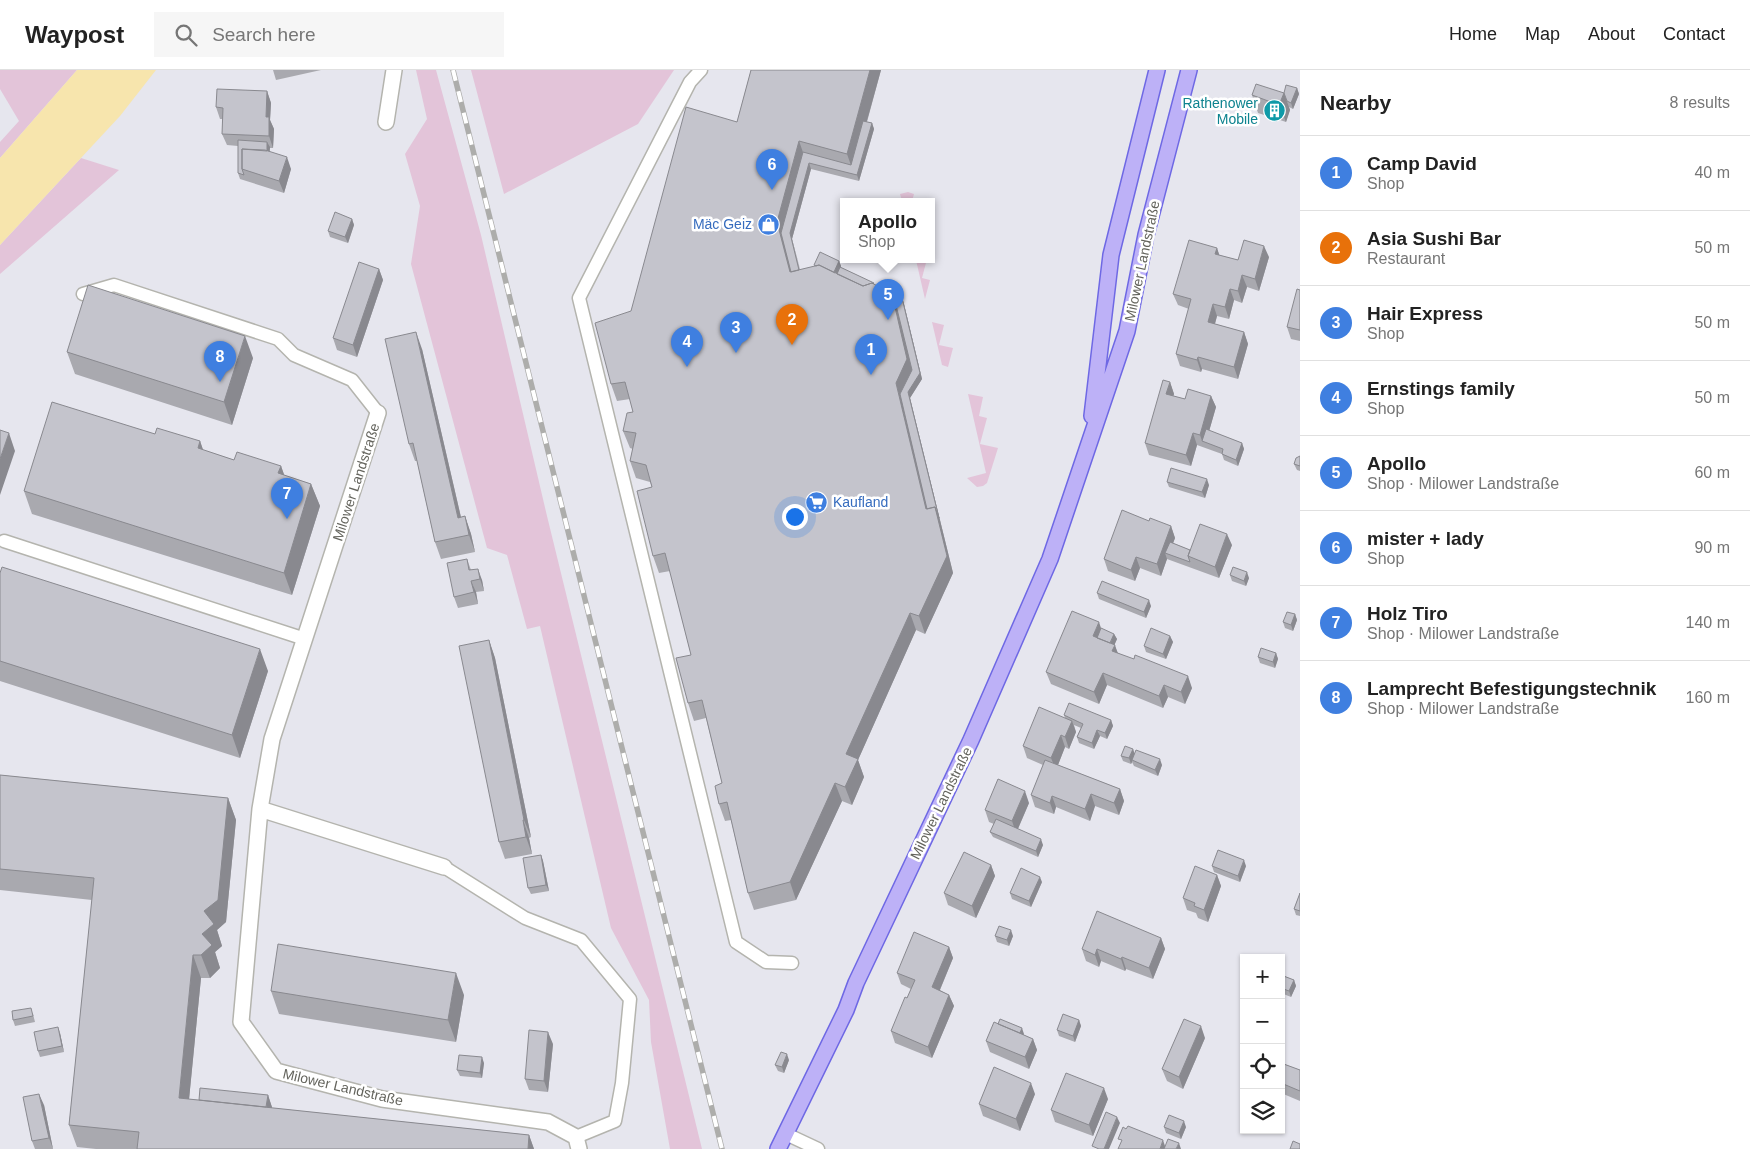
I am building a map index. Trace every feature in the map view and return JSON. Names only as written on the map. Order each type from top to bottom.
[{"type":"main road","name":"Milower Landstraße","points":[[1088,450],[1111,255],[1157,70]]},
{"type":"main road","name":"Milower Landstraße","points":[[778,1149],[846,1010],[856,983],[971,740],[1050,559],[1127,331],[1146,235],[1189,70]]},
{"type":"street","points":[[386,122],[394,70]]},
{"type":"street","name":"Milower Landstraße","points":[[378,413],[272,740],[260,809],[241,1022],[276,1071],[382,1099],[548,1122],[577,1143]]},
{"type":"street","points":[[260,809],[444,867]]},
{"type":"lane","points":[[701,70],[690,82],[579,298],[736,942],[766,962],[792,963]]},
{"type":"lane","name":"Milower Landstraße","points":[[83,294],[114,285],[278,339],[294,355],[352,380],[378,413]]},
{"type":"lane","points":[[4,541],[305,639]]},
{"type":"lane","points":[[444,867],[525,918],[581,940],[630,999],[622,1083],[615,1121],[577,1143]]},
{"type":"lane","points":[[786,1134],[818,1149]]},
{"type":"shaded area","points":[[0,70],[77,70],[0,158],[0,142],[19,121],[0,89]]},
{"type":"shaded area","points":[[77,70],[156,70],[120,116],[0,245],[0,158]]},
{"type":"shaded area","points":[[416,70],[436,70],[481,235],[547,516],[702,1149],[670,1149],[651,1042],[649,1000],[611,928],[540,626],[527,629],[507,555],[487,548],[411,264],[420,206],[405,154],[427,119]]},
{"type":"shaded area","points":[[471,70],[674,70],[638,124],[504,194]]},
{"type":"shaded area","points":[[81,158],[119,170],[0,274],[0,245]]},
{"type":"shaded area","points":[[908,192],[914,194],[913,198],[901,198],[900,194]]},
{"type":"shaded area","points":[[917,263],[926,263],[922,278],[930,280],[925,299]]},
{"type":"shaded area","points":[[932,322],[944,325],[939,345],[953,348],[948,367],[942,365]]},
{"type":"shaded area","points":[[968,394],[983,397],[979,416],[987,418],[980,444],[998,448],[987,483],[977,487],[967,478],[986,473]]},
{"type":"building","points":[[751,70],[870,70],[847,154],[799,141],[777,222],[790,272],[819,265],[863,286],[872,283],[892,294],[907,359],[896,383],[926,509],[935,507],[947,556],[919,616],[910,613],[846,754],[858,759],[845,787],[835,783],[790,882],[748,893],[727,802],[719,804],[715,786],[722,783],[702,700],[688,703],[676,658],[691,655],[665,553],[653,556],[637,491],[652,487],[646,465],[630,461],[636,433],[623,431],[627,413],[633,412],[625,382],[611,384],[595,323],[631,311],[686,107],[737,122]]},
{"type":"building","points":[[1256,84],[1284,93],[1279,105],[1252,95]]},
{"type":"building","points":[[1286,85],[1297,88],[1291,103],[1287,101],[1284,93]]},
{"type":"building","points":[[217,89],[267,91],[266,117],[269,117],[269,136],[222,134],[223,108],[216,107]]},
{"type":"building","points":[[863,121],[872,123],[857,175],[809,163],[790,233],[799,270],[791,272],[781,233],[803,152],[851,165]]},
{"type":"building","points":[[238,140],[267,142],[267,151],[242,149],[242,169],[244,175],[238,173]]},
{"type":"building","points":[[242,149],[265,150],[287,157],[279,181],[242,169]]},
{"type":"building","points":[[335,212],[352,219],[345,237],[328,231]]},
{"type":"building","points":[[1189,240],[1217,248],[1215,254],[1238,260],[1244,240],[1264,246],[1255,279],[1242,275],[1238,291],[1230,289],[1225,307],[1213,304],[1208,322],[1244,332],[1234,367],[1198,357],[1197,360],[1176,354],[1191,299],[1173,294]]},
{"type":"building","points":[[820,252],[839,261],[835,273],[819,265],[814,265]]},
{"type":"building","points":[[359,262],[379,269],[353,345],[333,338]]},
{"type":"building","points":[[840,267],[874,283],[863,286],[837,274]]},
{"type":"building","points":[[88,285],[245,336],[224,402],[67,352]]},
{"type":"building","points":[[884,289],[902,298],[920,373],[908,392],[939,518],[935,507],[927,509],[900,394],[912,370],[896,305],[892,294]]},
{"type":"building","points":[[1297,289],[1300,290],[1300,330],[1287,327]]},
{"type":"building","points":[[416,332],[458,518],[465,516],[469,535],[435,542],[413,443],[409,444],[385,339]]},
{"type":"building","points":[[1163,380],[1170,382],[1166,394],[1185,399],[1188,389],[1211,396],[1200,435],[1193,433],[1186,455],[1145,443]]},
{"type":"building","points":[[52,402],[155,434],[157,428],[200,441],[198,448],[234,460],[237,452],[281,466],[278,473],[311,484],[284,573],[24,491]]},
{"type":"building","points":[[1206,429],[1242,443],[1236,460],[1222,454],[1223,449],[1202,441]]},
{"type":"building","points":[[0,430],[9,433],[0,459]]},
{"type":"building","points":[[1300,456],[1300,466],[1294,464],[1296,458]]},
{"type":"building","points":[[1171,468],[1207,479],[1202,492],[1167,482]]},
{"type":"building","points":[[1122,510],[1149,521],[1150,518],[1171,526],[1157,564],[1136,557],[1131,570],[1104,559]]},
{"type":"building","points":[[1200,524],[1227,534],[1215,567],[1188,556]]},
{"type":"building","points":[[1170,542],[1190,550],[1188,556],[1190,562],[1165,553]]},
{"type":"building","points":[[467,559],[469,570],[478,569],[480,579],[471,581],[474,592],[454,597],[447,563]]},
{"type":"building","points":[[2,567],[260,649],[232,735],[0,661],[0,573]]},
{"type":"building","points":[[1233,567],[1247,572],[1244,581],[1230,575]]},
{"type":"building","points":[[1102,581],[1149,600],[1144,612],[1097,593]]},
{"type":"building","points":[[1072,611],[1099,622],[1093,636],[1115,645],[1112,651],[1134,659],[1135,655],[1188,676],[1181,692],[1164,685],[1159,696],[1103,673],[1094,692],[1046,672]]},
{"type":"building","points":[[1287,612],[1295,614],[1291,625],[1283,622]]},
{"type":"building","points":[[1101,628],[1114,634],[1110,643],[1097,638]]},
{"type":"building","points":[[1151,628],[1170,636],[1163,654],[1144,646]]},
{"type":"building","points":[[489,640],[526,837],[499,842],[459,646]]},
{"type":"building","points":[[1261,648],[1276,653],[1273,662],[1258,657]]},
{"type":"building","points":[[1069,703],[1111,720],[1105,733],[1097,730],[1092,743],[1077,737],[1083,724],[1064,715]]},
{"type":"building","points":[[1039,707],[1072,721],[1065,737],[1061,735],[1051,758],[1023,746]]},
{"type":"building","points":[[1125,746],[1133,749],[1129,758],[1121,756]]},
{"type":"building","points":[[1136,750],[1160,759],[1155,770],[1132,760]]},
{"type":"building","points":[[1045,760],[1120,789],[1114,803],[1091,794],[1085,809],[1052,796],[1050,803],[1031,795]]},
{"type":"building","points":[[0,775],[228,798],[218,900],[204,911],[214,924],[202,934],[212,945],[201,955],[193,955],[179,1098],[529,1135],[528,1149],[137,1149],[139,1132],[69,1125],[94,878],[0,869]]},
{"type":"building","points":[[998,779],[1025,791],[1012,821],[985,810]]},
{"type":"building","points":[[996,819],[1041,839],[1036,851],[990,832]]},
{"type":"building","points":[[1218,850],[1244,860],[1238,876],[1212,866]]},
{"type":"building","points":[[964,852],[991,865],[972,906],[944,893]]},
{"type":"building","points":[[541,855],[546,885],[528,888],[523,858]]},
{"type":"building","points":[[1195,866],[1217,875],[1204,910],[1194,906],[1195,903],[1183,898]]},
{"type":"building","points":[[1021,868],[1040,877],[1029,901],[1010,893]]},
{"type":"building","points":[[1300,893],[1300,911],[1294,909]]},
{"type":"building","points":[[1097,911],[1161,938],[1149,968],[1097,949],[1095,955],[1082,949]]},
{"type":"building","points":[[999,926],[1011,930],[1007,940],[995,936]]},
{"type":"building","points":[[914,932],[949,947],[932,987],[949,995],[928,1047],[891,1031],[905,997],[907,998],[915,980],[897,973]]},
{"type":"building","points":[[278,944],[456,973],[448,1020],[271,991]]},
{"type":"building","points":[[1285,977],[1294,980],[1289,991],[1285,990]]},
{"type":"building","points":[[31,1008],[33,1016],[13,1020],[12,1011]]},
{"type":"building","points":[[1063,1014],[1079,1020],[1073,1036],[1057,1030]]},
{"type":"building","points":[[1000,1019],[1022,1028],[1020,1033],[998,1024]]},
{"type":"building","points":[[1184,1019],[1201,1026],[1179,1077],[1162,1069]]},
{"type":"building","points":[[994,1022],[1033,1039],[1025,1057],[986,1041]]},
{"type":"building","points":[[58,1027],[62,1046],[38,1051],[34,1032]]},
{"type":"building","points":[[529,1030],[548,1032],[544,1081],[525,1079]]},
{"type":"building","points":[[781,1052],[787,1054],[782,1067],[775,1065]]},
{"type":"building","points":[[459,1055],[482,1057],[480,1073],[457,1070]]},
{"type":"building","points":[[1285,1064],[1300,1070],[1300,1091],[1285,1085]]},
{"type":"building","points":[[994,1067],[1031,1083],[1016,1119],[979,1104]]},
{"type":"building","points":[[1066,1073],[1104,1088],[1089,1125],[1051,1110]]},
{"type":"building","points":[[200,1088],[268,1095],[266,1107],[199,1100]]},
{"type":"building","points":[[39,1094],[49,1138],[32,1141],[23,1097]]},
{"type":"building","points":[[1106,1112],[1117,1117],[1104,1149],[1099,1149],[1092,1146]]},
{"type":"building","points":[[1169,1115],[1184,1121],[1179,1133],[1164,1127]]},
{"type":"building","points":[[1128,1126],[1163,1140],[1160,1149],[1118,1149],[1122,1140],[1118,1139],[1123,1127],[1126,1129]]},
{"type":"building","points":[[1168,1139],[1179,1143],[1176,1149],[1164,1149]]},
{"type":"building","points":[[1293,1141],[1300,1144],[1300,1149],[1290,1149]]},
{"type":"railway","points":[[453,70],[722,1149]]},
{"type":"place","name":"Rathenower Mobile","points":[[1274,111]]},
{"type":"place","name":"mister + lady","points":[[772,190]]},
{"type":"place","name":"Mäc Geiz","points":[[768,224]]},
{"type":"place","name":"Apollo","points":[[888,320]]},
{"type":"place","name":"Asia Sushi Bar","points":[[792,345]]},
{"type":"place","name":"Hair Express","points":[[736,353]]},
{"type":"place","name":"Ernstings family","points":[[687,367]]},
{"type":"place","name":"Camp David","points":[[871,375]]},
{"type":"place","name":"Lamprecht Befestigungstechnik","points":[[220,382]]},
{"type":"place","name":"Kaufland","points":[[817,502]]},
{"type":"place","name":"Holz Tiro","points":[[287,519]]}]
